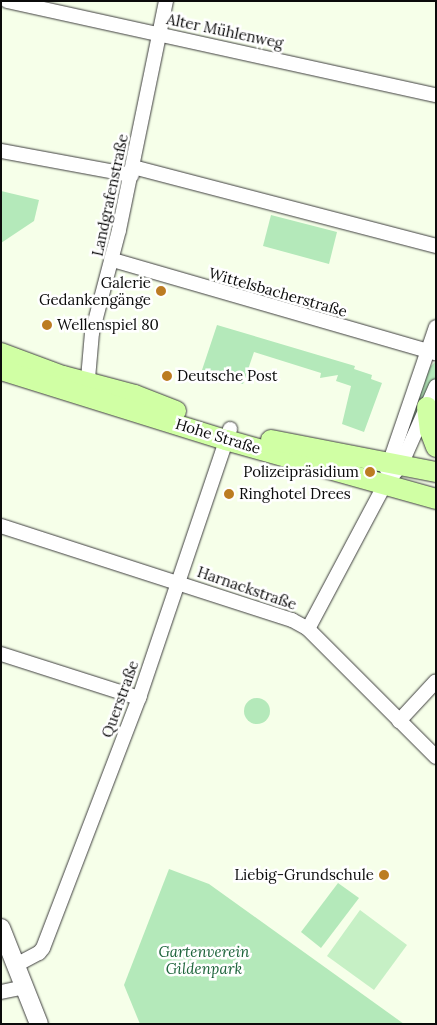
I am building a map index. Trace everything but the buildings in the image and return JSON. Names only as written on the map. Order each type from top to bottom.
[{"type":"main road","name":"Hohe Straße","points":[[1,353],[63,376],[87,389]]},
{"type":"main road","name":"Hohe Straße","points":[[1,370],[87,389],[384,486],[436,498]]},
{"type":"main road","points":[[427,408],[430,431],[436,446]]},
{"type":"main road","name":"Hohe Straße","points":[[228,434],[436,472]]},
{"type":"street","name":"Alter Mühlenweg","points":[[7,1],[436,95]]},
{"type":"street","name":"Landgrafenstraße","points":[[87,389],[92,333],[133,171],[166,1]]},
{"type":"street","points":[[1,151],[133,171],[436,246]]},
{"type":"street","name":"Wittelsbacherstraße","points":[[112,260],[431,352]]},
{"type":"street","points":[[394,465],[431,352],[436,327]]},
{"type":"street","points":[[308,629],[394,465],[427,408],[436,386]]},
{"type":"street","name":"Querstraße","points":[[16,965],[39,953],[42,948],[139,698],[228,434]]},
{"type":"street","name":"Harnackstraße","points":[[1,526],[292,620],[308,629],[436,757]]},
{"type":"street","points":[[1,654],[139,698]]},
{"type":"street","points":[[399,721],[436,681]]},
{"type":"street","points":[[1,928],[39,1024]]},
{"type":"street","points":[[1,992],[25,988]]},
{"type":"green space","points":[[1,191],[39,200],[34,221],[1,243]]},
{"type":"green space","points":[[271,215],[337,232],[329,264],[263,246]]},
{"type":"green space","points":[[217,325],[355,366],[354,369],[372,375],[371,379],[382,383],[364,432],[342,424],[351,386],[336,381],[338,375],[320,378],[321,373],[254,352],[243,384],[202,370]]},
{"type":"green space","points":[[436,361],[436,375],[405,446],[401,444],[429,368]]},
{"type":"green space","points":[[257,698],[266,702],[270,711],[266,720],[257,724],[248,720],[244,711],[248,702]]},
{"type":"green space","name":"Gartenverein Gildenpark","points":[[169,869],[209,884],[404,1024],[140,1024],[124,985]]},
{"type":"green space","points":[[338,883],[359,898],[321,948],[301,932]]},
{"type":"green space","points":[[360,910],[407,945],[374,990],[327,956]]},
{"type":"place","name":"Galerie Gedankengänge","points":[[161,291]]},
{"type":"place","name":"Wellenspiel 80","points":[[47,325]]},
{"type":"place","name":"Deutsche Post","points":[[167,376]]},
{"type":"place","name":"Polizeipräsidium","points":[[370,472]]},
{"type":"place","name":"Ringhotel Drees","points":[[229,494]]},
{"type":"place","name":"Liebig-Grundschule","points":[[384,875]]}]
